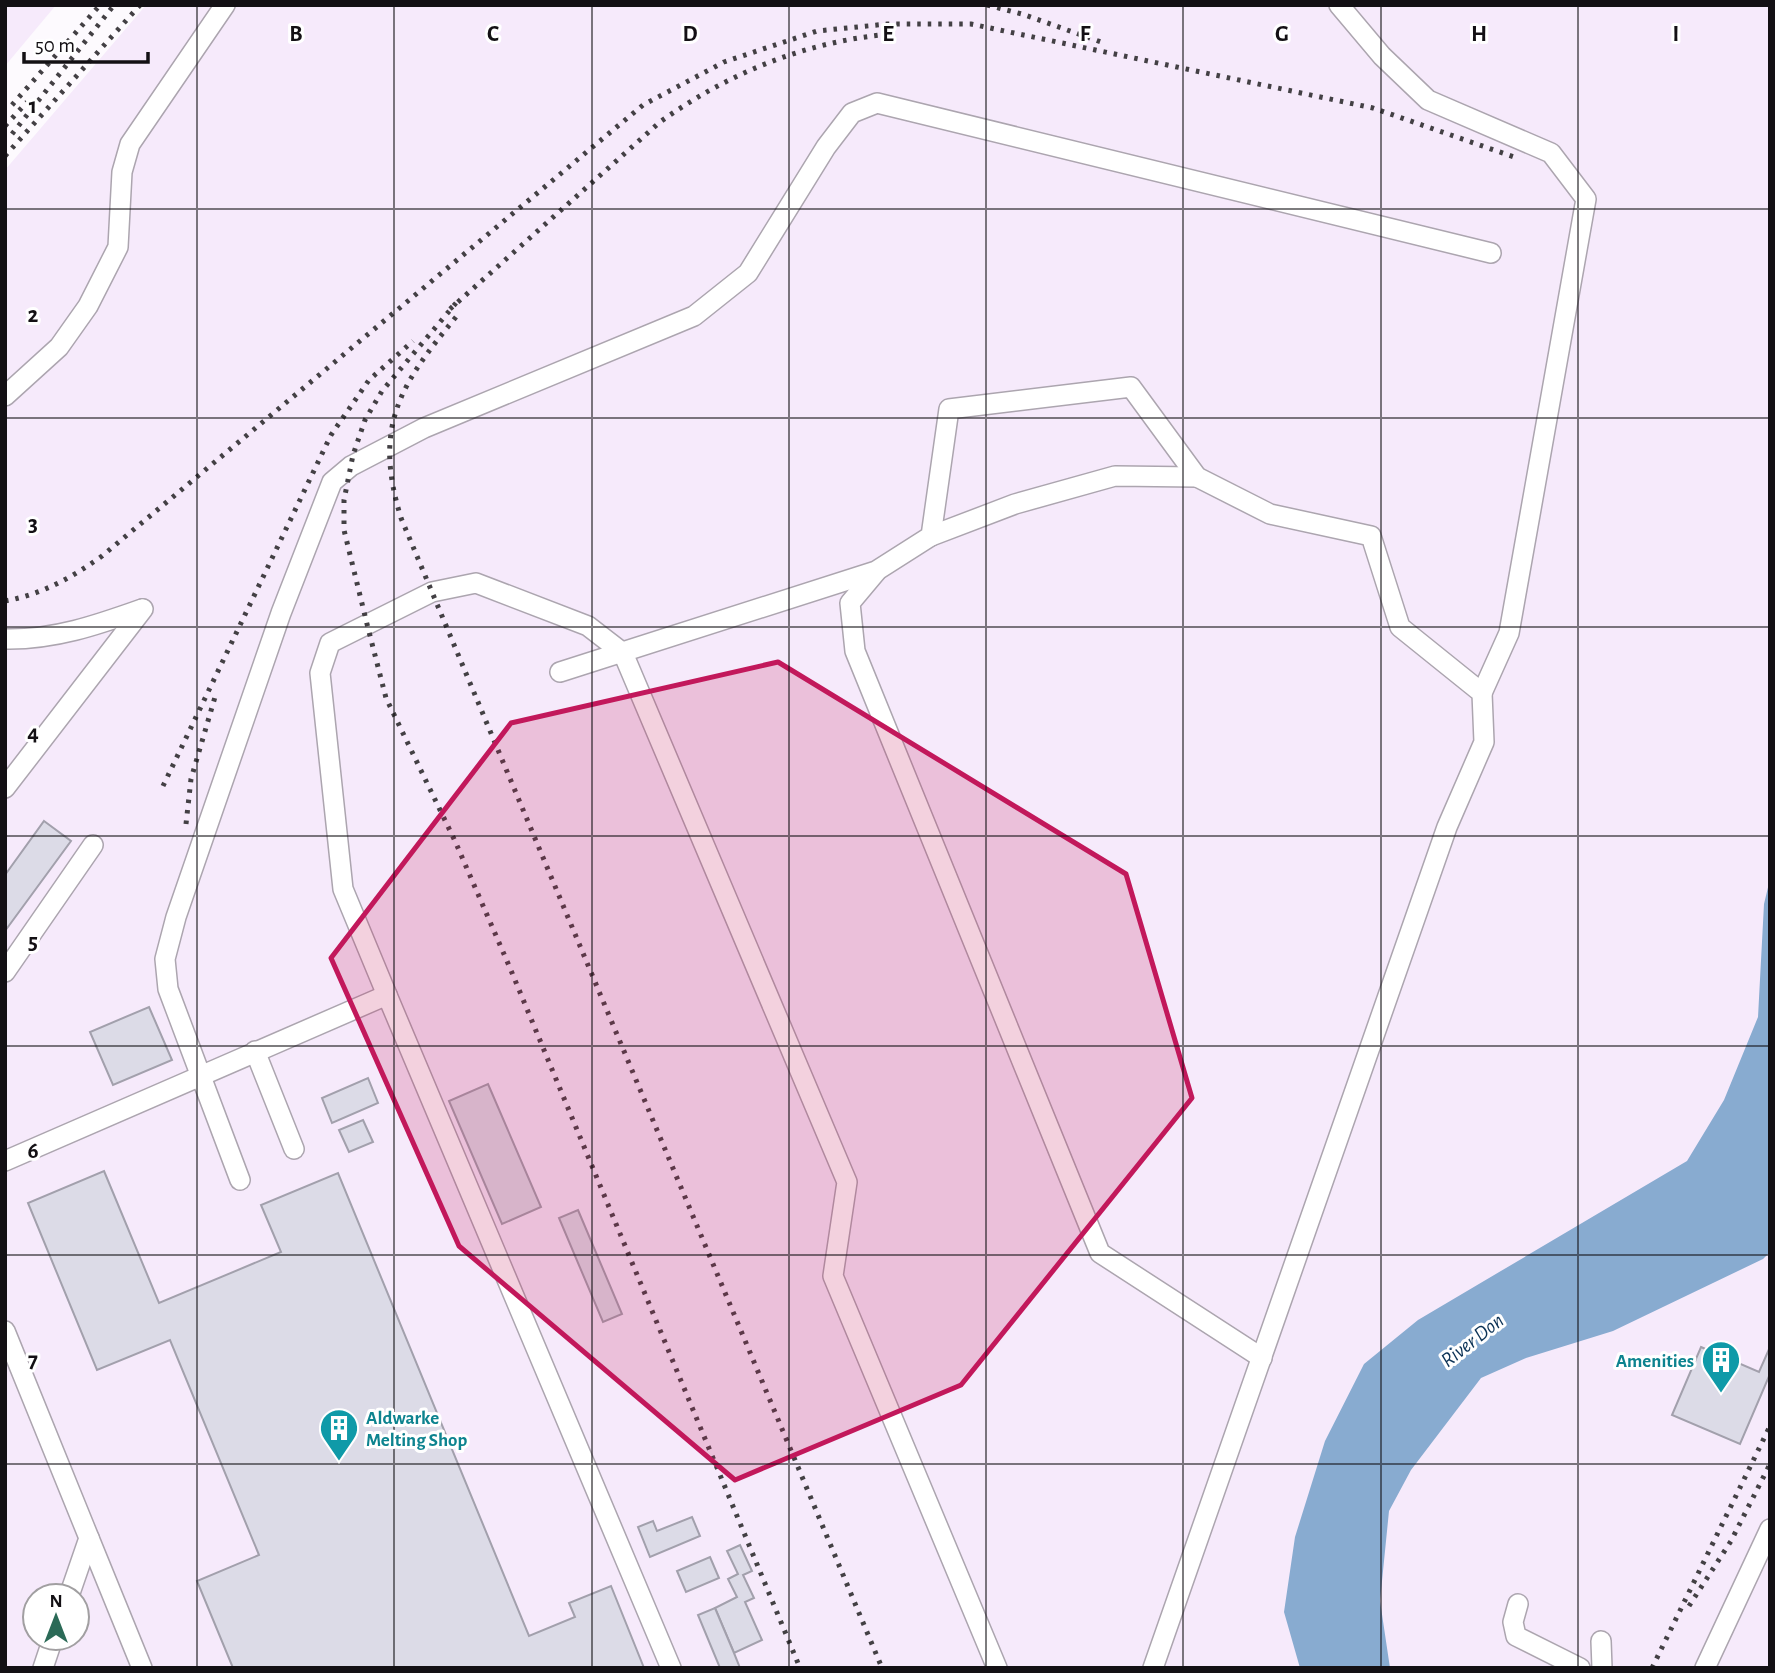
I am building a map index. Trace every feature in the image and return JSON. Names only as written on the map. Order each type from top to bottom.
[{"type":"lane","points":[[5,396],[59,347],[88,306],[118,247],[122,172],[130,144],[225,5]]},
{"type":"lane","points":[[1153,1668],[1447,827],[1484,743],[1482,693],[1509,633],[1586,199],[1550,153],[1428,100],[1382,56],[1339,5]]},
{"type":"lane","points":[[240,1180],[168,989],[166,959],[176,917],[281,613],[332,481],[351,466],[424,428],[694,316],[748,273],[826,147],[852,113],[877,103],[1491,253]]},
{"type":"lane","points":[[930,536],[949,409],[1131,387],[1197,477]]},
{"type":"lane","points":[[561,672],[876,571],[930,536],[1015,505],[1115,476],[1197,477],[1270,514],[1371,536],[1400,627],[1482,693]]},
{"type":"lane","points":[[876,571],[850,603],[855,651],[1100,1253],[1262,1358]]},
{"type":"lane","points":[[671,1668],[343,889],[320,673],[330,643],[432,592],[476,583],[588,626],[623,653],[847,1182],[833,1276],[997,1668]]},
{"type":"lane","points":[[5,639],[35,640],[143,609],[5,788]]},
{"type":"lane","points":[[5,972],[93,845]]},
{"type":"lane","points":[[5,1161],[387,995]]},
{"type":"lane","points":[[256,1051],[294,1149]]},
{"type":"lane","points":[[5,1331],[142,1668]]},
{"type":"lane","points":[[1704,1668],[1770,1529]]},
{"type":"lane","points":[[74,1582],[89,1538]]},
{"type":"lane","points":[[1518,1604],[1513,1622],[1516,1636],[1580,1668]]},
{"type":"lane","points":[[1601,1641],[1602,1668]]},
{"type":"highlighted area","points":[[778,662],[1126,874],[1192,1098],[961,1385],[735,1480],[459,1246],[331,958],[511,723]]},
{"type":"shaded area","points":[[5,5],[56,5],[5,66]]},
{"type":"shaded area","points":[[146,5],[1770,5],[1770,1668],[5,1668],[5,170]]},
{"type":"water","name":"River Don","points":[[1770,879],[1770,1252],[1763,1259],[1613,1331],[1526,1358],[1481,1378],[1411,1470],[1389,1511],[1380,1601],[1390,1668],[1300,1668],[1284,1612],[1295,1537],[1325,1441],[1364,1364],[1418,1320],[1687,1161],[1724,1100],[1758,1017],[1764,904]]},
{"type":"building","points":[[44,821],[71,841],[5,931],[5,875]]},
{"type":"building","points":[[149,1007],[172,1060],[113,1085],[90,1032]]},
{"type":"building","points":[[368,1078],[378,1103],[332,1123],[322,1098]]},
{"type":"building","points":[[488,1084],[541,1207],[502,1224],[449,1101]]},
{"type":"building","points":[[363,1120],[373,1142],[349,1152],[339,1130]]},
{"type":"building","name":"Aldwarke Melting Shop","points":[[104,1171],[159,1303],[281,1252],[261,1205],[338,1173],[529,1636],[575,1617],[569,1603],[611,1586],[644,1668],[233,1668],[197,1581],[259,1555],[170,1340],[97,1370],[28,1203]]},
{"type":"building","points":[[578,1210],[622,1314],[603,1322],[559,1218]]},
{"type":"building","name":"Amenities","points":[[1701,1347],[1759,1372],[1770,1347],[1770,1374],[1740,1444],[1672,1415]]},
{"type":"building","points":[[692,1517],[700,1536],[650,1557],[638,1527],[653,1521],[657,1531]]},
{"type":"building","points":[[740,1545],[752,1571],[743,1575],[754,1598],[745,1602],[762,1640],[734,1653],[715,1608],[737,1597],[728,1579],[738,1574],[727,1551]]},
{"type":"building","points":[[710,1557],[719,1578],[686,1592],[677,1571]]},
{"type":"building","points":[[715,1608],[740,1668],[720,1668],[698,1615]]},
{"type":"railway","points":[[12,105],[100,5]]},
{"type":"railway","points":[[12,134],[114,5]]},
{"type":"railway","points":[[5,156],[140,5]]},
{"type":"railway","points":[[987,5],[1022,14],[1101,42]]},
{"type":"railway","points":[[5,601],[56,584],[102,556],[643,105],[724,62],[817,31],[887,24],[971,24],[1373,108],[1517,158]]},
{"type":"railway","points":[[450,309],[660,122],[686,104],[741,74],[799,52],[891,34]]},
{"type":"railway","points":[[5,126],[27,102]]},
{"type":"railway","points":[[456,303],[382,391],[365,420],[353,455],[344,500],[344,530],[367,624],[386,698],[455,841],[510,968],[800,1668]]},
{"type":"railway","points":[[456,317],[419,365],[397,409],[391,433],[390,458],[401,518],[882,1668]]},
{"type":"railway","points":[[163,786],[331,435],[369,380],[413,341]]},
{"type":"railway","points":[[186,824],[191,779],[215,697]]},
{"type":"railway","points":[[1652,1668],[1770,1426]]},
{"type":"railway","points":[[1689,1606],[1731,1541],[1770,1464]]},
{"type":"place","name":"Amenities","points":[[1721,1394]]},
{"type":"place","name":"Aldwarke Melting Shop","points":[[339,1462]]}]
